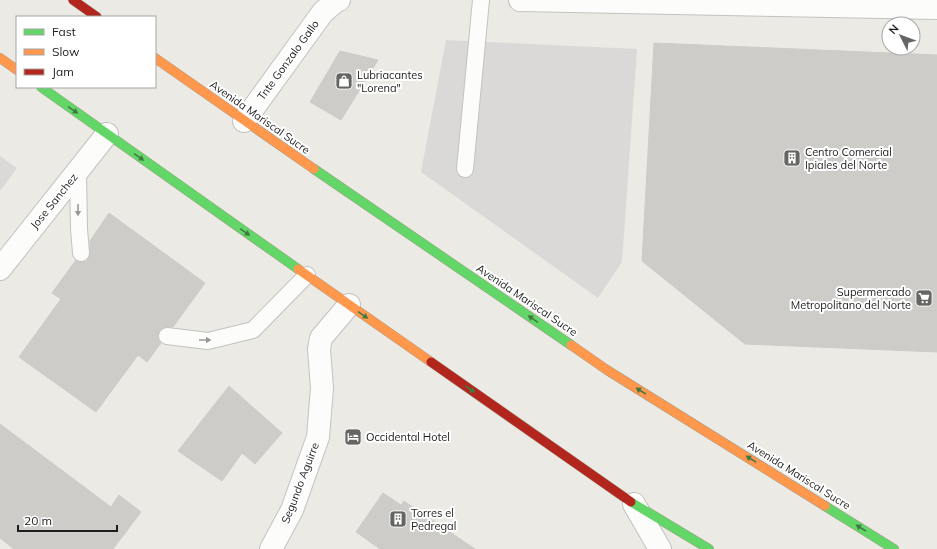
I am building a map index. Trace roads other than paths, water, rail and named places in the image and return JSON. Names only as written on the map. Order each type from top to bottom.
[{"type":"main road","points":[[72,0],[96,16]]},
{"type":"main road","points":[[0,58],[16,69]]},
{"type":"main road","name":"Avenida Mariscal Sucre","points":[[156,59],[244,121],[607,370],[894,549]]},
{"type":"main road","points":[[42,88],[634,504],[709,549]]},
{"type":"street","points":[[520,0],[937,8]]},
{"type":"street","name":"Tnte Gonzalo Gallo","points":[[244,121],[323,12],[338,1]]},
{"type":"street","name":"Jose Sanchez","points":[[0,269],[107,134]]},
{"type":"street","name":"Segundo Aguirre","points":[[271,549],[292,510],[318,437],[322,388],[319,349],[321,338],[349,305]]},
{"type":"street","points":[[634,504],[660,549]]},
{"type":"lane","points":[[465,168],[481,0]]},
{"type":"lane","points":[[78,171],[81,253]]},
{"type":"lane","points":[[167,336],[208,341],[253,330],[307,275]]},
{"type":"place","name":"Lubriacantes \"Lorena\"","points":[[344,81]]},
{"type":"place","name":"Centro Comercial Ipiales del Norte","points":[[792,158]]},
{"type":"place","name":"Supermercado Metropolitano del Norte","points":[[924,298]]},
{"type":"place","name":"Occidental Hotel","points":[[353,437]]},
{"type":"place","name":"Torres el Pedregal","points":[[398,519]]}]
